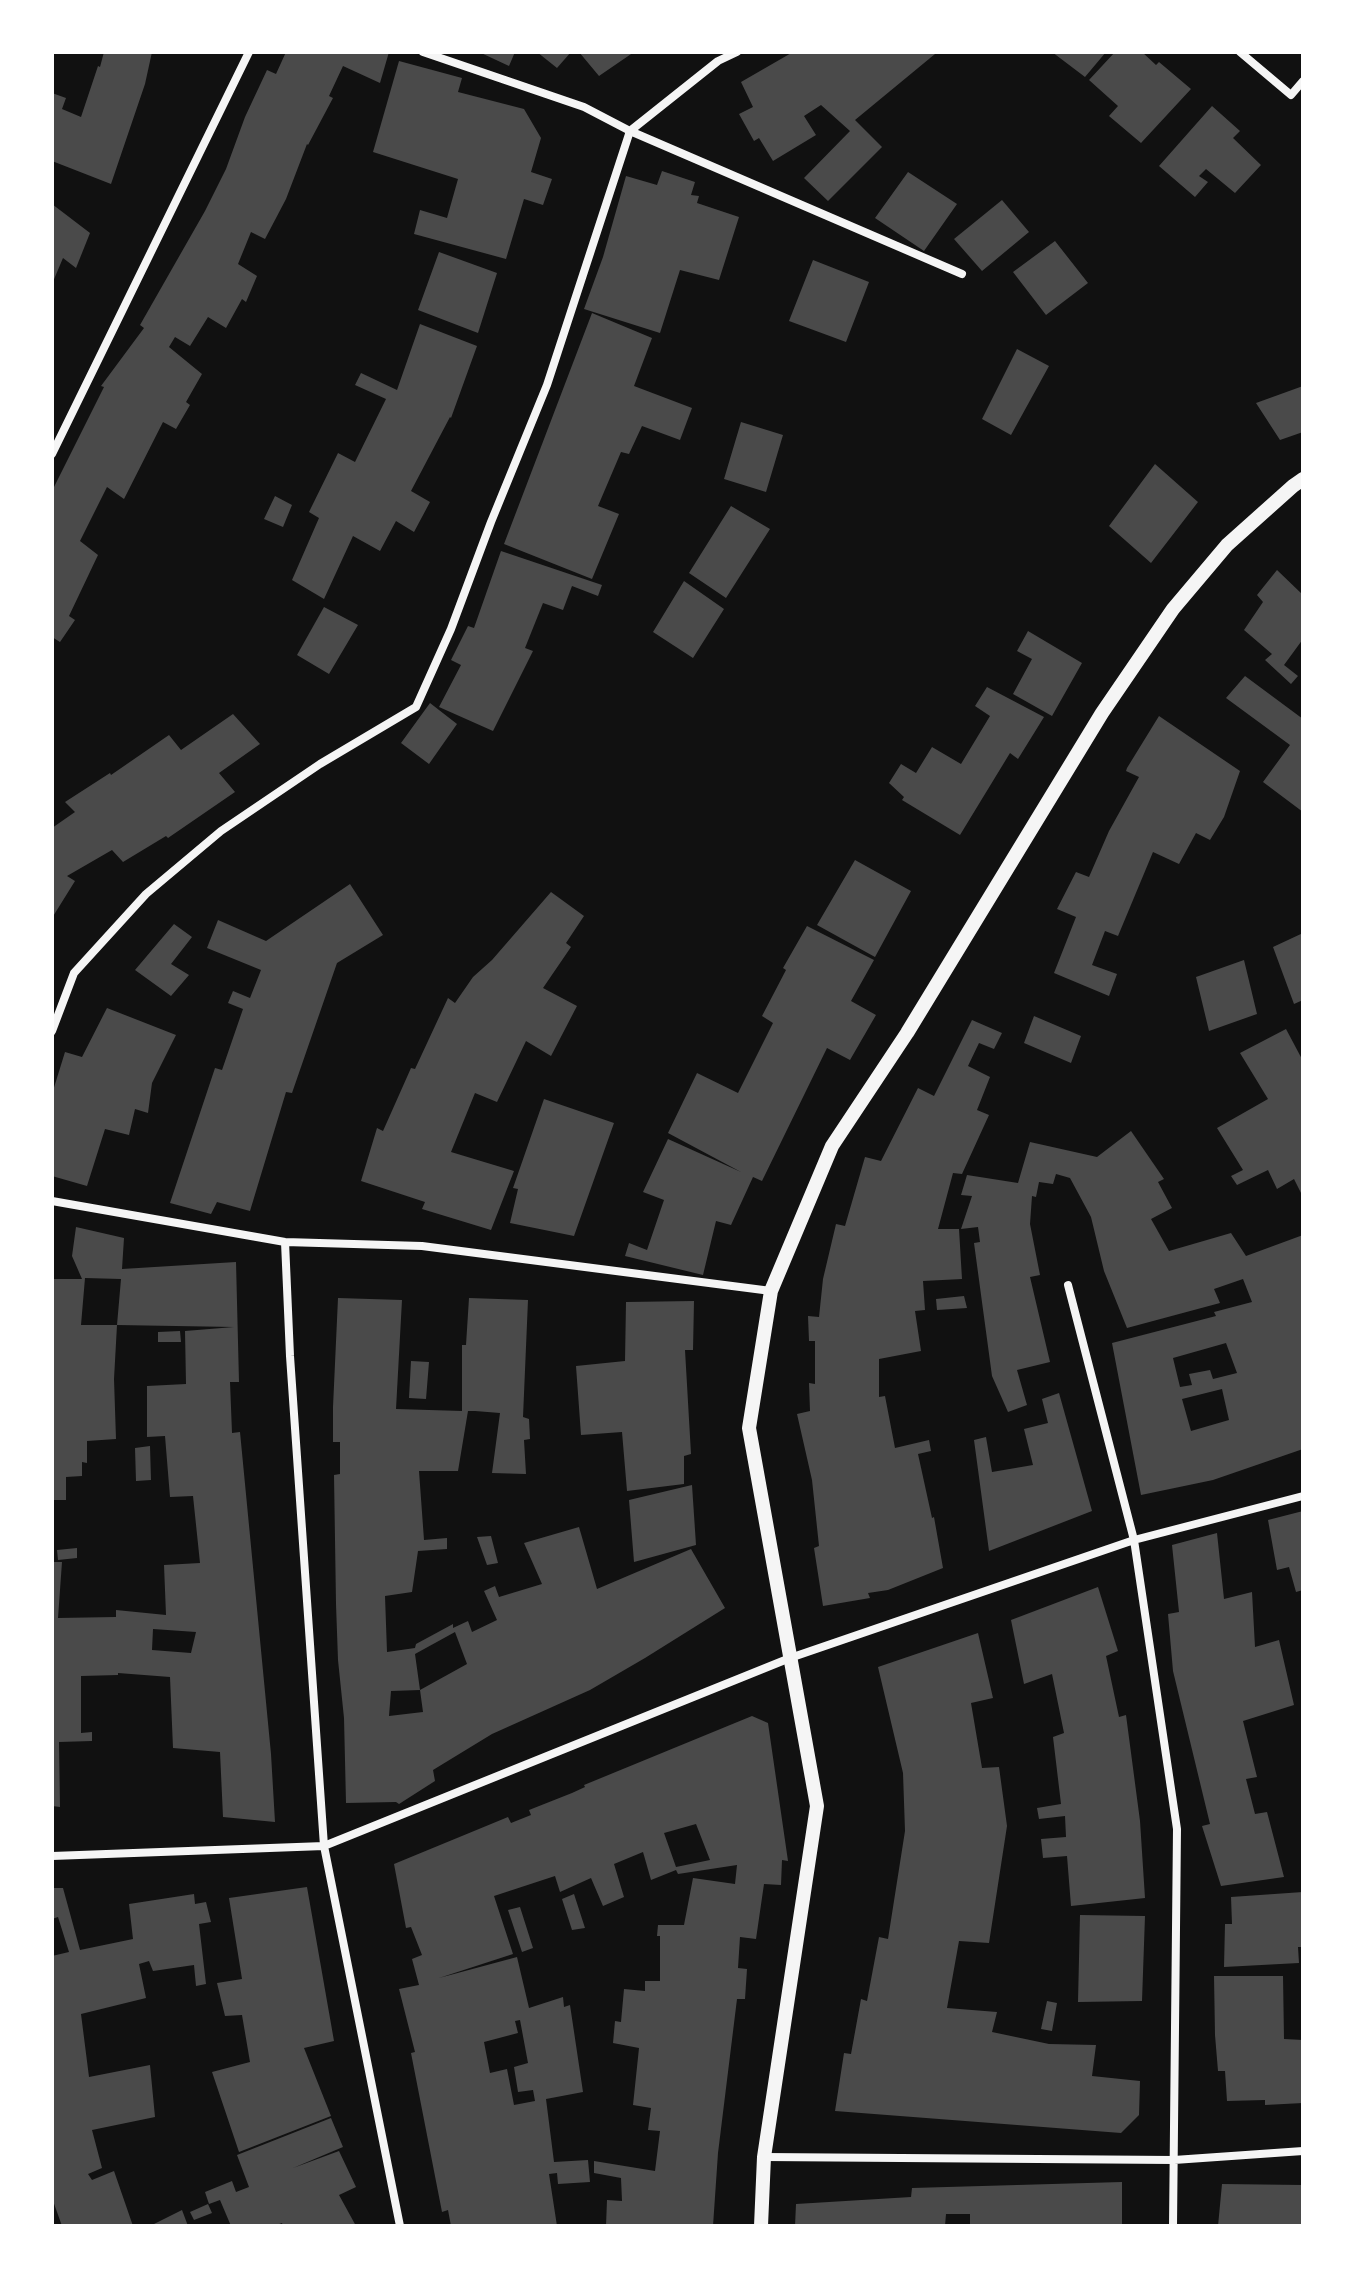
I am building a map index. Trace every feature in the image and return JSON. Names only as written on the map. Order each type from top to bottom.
[{"type":"street","points":[[52,454],[249,52]]},
{"type":"street","points":[[423,52],[584,107],[630,131],[962,274]]},
{"type":"street","points":[[52,1031],[74,973],[146,894],[221,831],[320,764],[416,707],[451,629],[547,385],[630,131],[718,61],[737,52]]},
{"type":"street","points":[[1240,52],[1291,95],[1303,81]]},
{"type":"street","points":[[761,2226],[764,2157],[817,1806],[749,1428],[771,1291],[832,1146],[907,1033],[1102,713],[1173,609],[1218,556],[1303,479]]},
{"type":"street","points":[[52,1201],[285,1242],[422,1246],[771,1291]]},
{"type":"street","points":[[285,1242],[324,1846],[400,2226]]},
{"type":"street","points":[[1068,1285],[1134,1540],[1177,1829],[1173,2226]]},
{"type":"street","points":[[52,1856],[324,1846],[790,1658],[1134,1540],[1303,1496]]},
{"type":"street","points":[[764,2157],[1174,2160],[1303,2151]]},
{"type":"building","points":[[104,52],[152,52],[145,84],[111,184],[52,161],[52,93],[66,98],[62,109],[81,117]]},
{"type":"building","points":[[286,52],[389,52],[380,83],[343,66],[329,96],[333,98],[307,144],[286,199],[265,239],[251,232],[238,264],[257,276],[246,302],[242,299],[226,328],[208,317],[190,346],[175,337],[169,347],[202,374],[186,402],[190,405],[176,429],[163,422],[124,499],[107,487],[80,541],[98,555],[69,616],[75,620],[60,642],[52,637],[52,491],[104,387],[101,386],[144,328],[140,325],[205,211],[267,70],[276,74]]},
{"type":"building","points":[[479,52],[515,52],[509,66]]},
{"type":"building","points":[[537,52],[571,52],[557,68]]},
{"type":"building","points":[[579,52],[634,52],[599,76]]},
{"type":"building","points":[[793,52],[935,54],[855,120],[882,147],[828,201],[804,178],[850,131],[821,105],[804,116],[816,135],[773,161],[759,138],[754,141],[739,114],[753,107],[741,82]]},
{"type":"building","points":[[1052,52],[1106,52],[1085,77]]},
{"type":"building","points":[[1115,52],[1142,52],[1191,89],[1141,143],[1109,116],[1118,106],[1089,80]]},
{"type":"building","points":[[399,61],[462,78],[458,92],[524,109],[541,138],[531,172],[552,179],[543,205],[524,199],[506,259],[414,234],[420,210],[447,218],[458,179],[373,152]]},
{"type":"building","points":[[1212,106],[1240,131],[1233,138],[1261,165],[1235,193],[1206,169],[1199,176],[1208,182],[1195,197],[1159,166]]},
{"type":"building","points":[[662,171],[695,182],[691,195],[699,196],[697,203],[739,217],[719,280],[680,270],[660,333],[584,309],[603,257],[626,176],[657,185]]},
{"type":"building","points":[[908,172],[957,204],[924,251],[875,218]]},
{"type":"building","points":[[1002,200],[1029,232],[982,271],[954,239]]},
{"type":"building","points":[[52,204],[90,233],[76,268],[63,258],[52,284]]},
{"type":"building","points":[[1055,241],[1088,283],[1046,315],[1013,272]]},
{"type":"building","points":[[439,252],[497,273],[478,333],[418,310]]},
{"type":"building","points":[[813,260],[869,282],[846,342],[789,321]]},
{"type":"building","points":[[592,313],[652,338],[634,386],[692,408],[680,440],[642,426],[629,454],[621,452],[598,506],[619,514],[592,579],[504,544]]},
{"type":"building","points":[[420,324],[477,346],[451,418],[411,491],[430,502],[414,532],[396,521],[380,551],[353,536],[324,599],[292,580],[319,518],[309,512],[338,453],[355,462],[386,399],[355,385],[361,373],[397,390]]},
{"type":"building","points":[[1017,349],[1049,366],[1011,435],[982,419]]},
{"type":"building","points":[[1303,386],[1303,432],[1280,440],[1256,403]]},
{"type":"building","points":[[741,422],[783,435],[766,492],[724,479]]},
{"type":"building","points":[[1155,464],[1198,502],[1151,563],[1109,526]]},
{"type":"building","points":[[275,496],[292,505],[283,527],[264,519]]},
{"type":"building","points":[[731,506],[770,529],[726,598],[689,573]]},
{"type":"building","points":[[501,551],[602,585],[598,596],[572,586],[563,610],[543,603],[525,648],[533,651],[493,731],[439,707],[461,665],[451,660],[468,626],[474,628]]},
{"type":"building","points":[[1277,570],[1303,595],[1303,639],[1284,665],[1298,676],[1291,684],[1265,660],[1272,654],[1244,630],[1263,602],[1257,595]]},
{"type":"building","points":[[684,581],[724,609],[693,658],[653,632]]},
{"type":"building","points":[[324,607],[358,625],[329,674],[297,655]]},
{"type":"building","points":[[1028,631],[1082,663],[1052,716],[1013,694],[1032,659],[1017,651]]},
{"type":"building","points":[[1245,676],[1303,719],[1303,812],[1263,782],[1290,745],[1226,698]]},
{"type":"building","points":[[987,687],[1044,717],[1018,759],[1010,753],[960,835],[902,800],[904,797],[889,783],[901,764],[916,773],[932,747],[961,764],[990,716],[975,706]]},
{"type":"building","points":[[430,703],[457,724],[429,764],[401,743]]},
{"type":"building","points":[[233,714],[260,744],[219,773],[235,792],[168,838],[166,836],[123,862],[112,850],[67,876],[75,881],[52,918],[52,828],[75,812],[65,802],[169,735],[181,750]]},
{"type":"building","points":[[1159,716],[1240,771],[1224,817],[1210,840],[1196,833],[1179,864],[1153,852],[1118,936],[1105,931],[1092,965],[1117,974],[1109,996],[1054,973],[1076,917],[1057,909],[1076,872],[1089,877],[1109,831],[1139,777],[1126,771],[1127,768]]},
{"type":"building","points":[[855,860],[911,891],[875,957],[817,925]]},
{"type":"building","points":[[350,884],[383,935],[337,963],[292,1093],[286,1092],[250,1211],[217,1202],[211,1214],[170,1203],[215,1068],[222,1070],[243,1009],[228,1003],[233,991],[250,998],[261,970],[207,948],[218,920],[266,941]]},
{"type":"building","points":[[551,892],[584,916],[566,943],[571,947],[543,988],[577,1006],[551,1056],[526,1041],[497,1102],[475,1093],[451,1152],[514,1171],[491,1230],[422,1209],[425,1202],[361,1181],[377,1128],[383,1131],[411,1068],[415,1069],[448,998],[455,1003],[473,977],[492,960]]},
{"type":"building","points":[[174,924],[192,937],[171,964],[189,975],[171,996],[135,970]]},
{"type":"building","points":[[807,926],[874,960],[851,1001],[876,1015],[850,1060],[827,1048],[762,1181],[753,1177],[731,1225],[716,1221],[703,1275],[625,1256],[629,1243],[647,1250],[664,1200],[643,1192],[668,1139],[741,1172],[668,1133],[697,1073],[738,1093],[773,1023],[762,1016],[786,970],[783,968]]},
{"type":"building","points":[[1303,933],[1303,1000],[1294,1004],[1273,947]]},
{"type":"building","points":[[1244,960],[1257,1014],[1209,1031],[1196,977]]},
{"type":"building","points":[[107,1008],[176,1035],[152,1083],[148,1113],[135,1109],[129,1135],[105,1129],[87,1186],[52,1176],[52,1094],[65,1052],[82,1057]]},
{"type":"building","points":[[1034,1016],[1081,1036],[1071,1063],[1024,1043]]},
{"type":"building","points":[[972,1020],[1002,1033],[994,1049],[979,1043],[968,1066],[990,1077],[977,1110],[989,1115],[962,1174],[953,1173],[938,1229],[959,1229],[962,1279],[923,1281],[925,1310],[915,1311],[921,1351],[879,1359],[879,1397],[885,1396],[895,1448],[929,1440],[931,1451],[918,1454],[943,1568],[888,1590],[868,1593],[870,1598],[823,1606],[814,1548],[819,1546],[812,1480],[797,1414],[810,1411],[809,1383],[815,1384],[815,1341],[809,1341],[808,1316],[819,1317],[823,1279],[836,1224],[845,1226],[865,1157],[881,1161],[918,1088],[934,1096]]},
{"type":"building","points":[[1286,1029],[1303,1061],[1303,1197],[1294,1179],[1277,1189],[1268,1170],[1237,1185],[1231,1176],[1243,1170],[1217,1128],[1268,1099],[1240,1053]]},
{"type":"building","points":[[544,1099],[614,1123],[574,1236],[510,1223],[518,1189],[513,1188]]},
{"type":"building","points":[[1131,1131],[1164,1179],[1158,1182],[1172,1208],[1151,1219],[1169,1251],[1231,1233],[1246,1256],[1303,1235],[1303,1449],[1213,1480],[1141,1495],[1112,1343],[1216,1316],[1214,1312],[1252,1302],[1243,1279],[1214,1289],[1220,1303],[1127,1328],[1104,1271],[1091,1217],[1070,1178],[1056,1174],[1053,1184],[1039,1182],[1036,1197],[1032,1196],[1030,1224],[1040,1275],[1030,1277],[1050,1362],[1017,1370],[1027,1405],[1008,1412],[992,1376],[974,1243],[980,1242],[978,1227],[961,1229],[972,1196],[961,1195],[967,1175],[1018,1183],[1030,1142],[1097,1157]],"holes":[[[1226,1343],[1237,1373],[1213,1379],[1210,1370],[1189,1374],[1192,1385],[1180,1387],[1173,1358]],[[1222,1389],[1229,1420],[1191,1431],[1182,1399]]]},
{"type":"building","points":[[76,1227],[124,1238],[122,1269],[236,1262],[239,1382],[230,1382],[232,1433],[240,1432],[275,1822],[223,1817],[220,1752],[173,1748],[170,1677],[118,1673],[81,1676],[81,1733],[92,1732],[92,1741],[59,1742],[60,1807],[52,1806],[52,1562],[62,1562],[58,1618],[116,1617],[116,1610],[166,1615],[164,1565],[200,1563],[193,1496],[170,1497],[165,1436],[147,1437],[147,1386],[186,1384],[185,1331],[234,1327],[117,1325],[114,1379],[116,1439],[87,1441],[87,1463],[82,1462],[82,1476],[66,1477],[66,1500],[52,1500],[52,1279],[82,1279],[72,1256]],"holes":[[[85,1278],[121,1279],[117,1325],[81,1325]],[[153,1629],[196,1632],[191,1653],[152,1650]]]},
{"type":"building","points":[[964,1296],[967,1308],[937,1310],[936,1299]]},
{"type":"building","points":[[338,1298],[402,1300],[396,1409],[462,1411],[462,1345],[466,1345],[469,1298],[528,1300],[523,1417],[529,1419],[530,1439],[524,1440],[526,1474],[492,1473],[500,1413],[475,1411],[468,1411],[458,1471],[419,1471],[424,1540],[447,1538],[447,1549],[418,1551],[412,1592],[385,1596],[387,1652],[415,1648],[416,1644],[453,1624],[453,1628],[468,1621],[472,1632],[497,1620],[484,1591],[495,1586],[499,1597],[542,1584],[524,1543],[579,1527],[597,1589],[691,1549],[725,1608],[590,1690],[492,1734],[433,1770],[435,1781],[399,1804],[346,1803],[336,1604],[334,1475],[340,1474],[340,1442],[333,1442]],"holes":[[[455,1632],[467,1664],[420,1690],[415,1654]],[[420,1690],[423,1712],[389,1716],[391,1691]]]},
{"type":"building","points":[[694,1301],[693,1350],[685,1350],[691,1454],[684,1456],[684,1484],[627,1491],[622,1432],[581,1435],[576,1366],[625,1361],[626,1302]]},
{"type":"building","points":[[180,1331],[181,1342],[158,1342],[158,1332]]},
{"type":"building","points":[[411,1361],[429,1362],[426,1399],[409,1398]]},
{"type":"building","points":[[1059,1393],[1092,1511],[989,1551],[974,1440],[986,1437],[992,1472],[1033,1465],[1024,1429],[1048,1423],[1042,1399]]},
{"type":"building","points":[[150,1446],[151,1480],[136,1481],[135,1448]]},
{"type":"building","points":[[692,1485],[696,1545],[634,1562],[629,1500]]},
{"type":"building","points":[[1303,1511],[1303,1590],[1296,1592],[1289,1567],[1277,1570],[1268,1520]]},
{"type":"building","points":[[1217,1533],[1224,1599],[1252,1592],[1255,1647],[1279,1640],[1294,1705],[1243,1721],[1257,1777],[1246,1779],[1255,1814],[1267,1812],[1284,1877],[1221,1886],[1202,1826],[1210,1824],[1173,1671],[1168,1614],[1179,1612],[1172,1545]]},
{"type":"building","points":[[491,1536],[498,1563],[487,1565],[477,1537]]},
{"type":"building","points":[[77,1548],[77,1558],[58,1560],[57,1550]]},
{"type":"building","points":[[1098,1587],[1118,1651],[1106,1656],[1119,1717],[1126,1715],[1140,1821],[1145,1898],[1071,1906],[1067,1856],[1043,1858],[1041,1839],[1066,1837],[1065,1816],[1039,1819],[1037,1808],[1061,1804],[1053,1737],[1064,1733],[1052,1674],[1024,1684],[1011,1620]]},
{"type":"building","points":[[978,1633],[993,1698],[971,1703],[982,1768],[999,1767],[1007,1826],[989,1943],[959,1941],[947,2008],[997,2012],[992,2032],[1049,2044],[1096,2045],[1092,2076],[1140,2081],[1139,2115],[1121,2133],[835,2111],[844,2053],[851,2054],[861,1999],[867,2001],[879,1937],[888,1939],[905,1831],[903,1773],[878,1667]]},
{"type":"building","points":[[752,1716],[768,1723],[788,1861],[782,1860],[781,1885],[764,1884],[756,1939],[740,1937],[738,1968],[747,1969],[745,1999],[737,1999],[718,2153],[713,2226],[606,2226],[607,2200],[622,2201],[621,2178],[594,2173],[594,2161],[655,2171],[660,2131],[648,2130],[651,2108],[633,2105],[639,2048],[613,2043],[615,2021],[621,2022],[624,1989],[645,1991],[645,1981],[660,1981],[658,1925],[684,1925],[693,1878],[735,1884],[737,1865],[678,1874],[676,1870],[651,1880],[643,1852],[614,1864],[624,1897],[603,1906],[591,1878],[560,1892],[555,1876],[494,1896],[513,1954],[439,1978],[517,1957],[529,2008],[563,1997],[564,2007],[570,2005],[583,2092],[546,2099],[554,2162],[588,2160],[590,2182],[558,2184],[557,2173],[549,2174],[557,2226],[451,2226],[448,2210],[442,2212],[411,2053],[415,2052],[399,1989],[419,1985],[412,1959],[422,1955],[411,1927],[406,1928],[394,1864],[508,1817],[511,1823],[531,1815],[529,1810]],"holes":[[[696,1824],[710,1860],[676,1867],[664,1833]],[[520,2020],[528,2063],[514,2067],[518,2092],[533,2090],[535,2101],[514,2105],[507,2069],[490,2073],[484,2042],[518,2033],[515,2021]]]},
{"type":"building","points":[[307,1887],[334,2041],[304,2048],[331,2116],[239,2152],[212,2072],[250,2062],[242,2015],[225,2016],[217,1983],[242,1979],[229,1898]]},
{"type":"building","points":[[52,1888],[63,1888],[80,1950],[133,1939],[129,1904],[194,1894],[195,1904],[206,1902],[211,1922],[199,1924],[206,1984],[196,1986],[194,1965],[153,1971],[149,1961],[139,1964],[146,1998],[81,2014],[89,2077],[150,2065],[155,2117],[92,2130],[102,2168],[88,2174],[92,2180],[114,2171],[133,2226],[62,2226],[52,2198],[52,1956],[69,1952],[58,1917],[52,1919]]},
{"type":"building","points":[[1303,1892],[1303,1947],[1298,1947],[1299,1963],[1224,1967],[1225,1924],[1232,1924],[1231,1897]]},
{"type":"building","points":[[574,1894],[585,1928],[572,1930],[562,1899]]},
{"type":"building","points":[[520,1907],[533,1948],[522,1952],[508,1910]]},
{"type":"building","points":[[1080,1915],[1145,1916],[1142,2001],[1078,2002]]},
{"type":"building","points":[[1214,1976],[1283,1976],[1284,2039],[1303,2040],[1303,2103],[1265,2105],[1265,2100],[1227,2101],[1225,2071],[1218,2071]]},
{"type":"building","points":[[1047,2001],[1057,2003],[1052,2031],[1041,2029]]},
{"type":"building","points":[[331,2118],[343,2147],[293,2168],[339,2151],[356,2187],[339,2195],[356,2226],[283,2226],[282,2223],[274,2226],[231,2226],[220,2200],[209,2204],[205,2192],[232,2181],[236,2192],[249,2187],[237,2155]]},
{"type":"building","points":[[1122,2182],[1122,2226],[970,2226],[970,2214],[946,2214],[945,2226],[795,2226],[796,2204],[911,2197],[912,2188]]},
{"type":"building","points":[[1222,2184],[1303,2185],[1303,2226],[1218,2226]]},
{"type":"building","points":[[208,2204],[212,2213],[194,2220],[190,2212]]},
{"type":"building","points":[[182,2210],[188,2226],[150,2226]]}]
